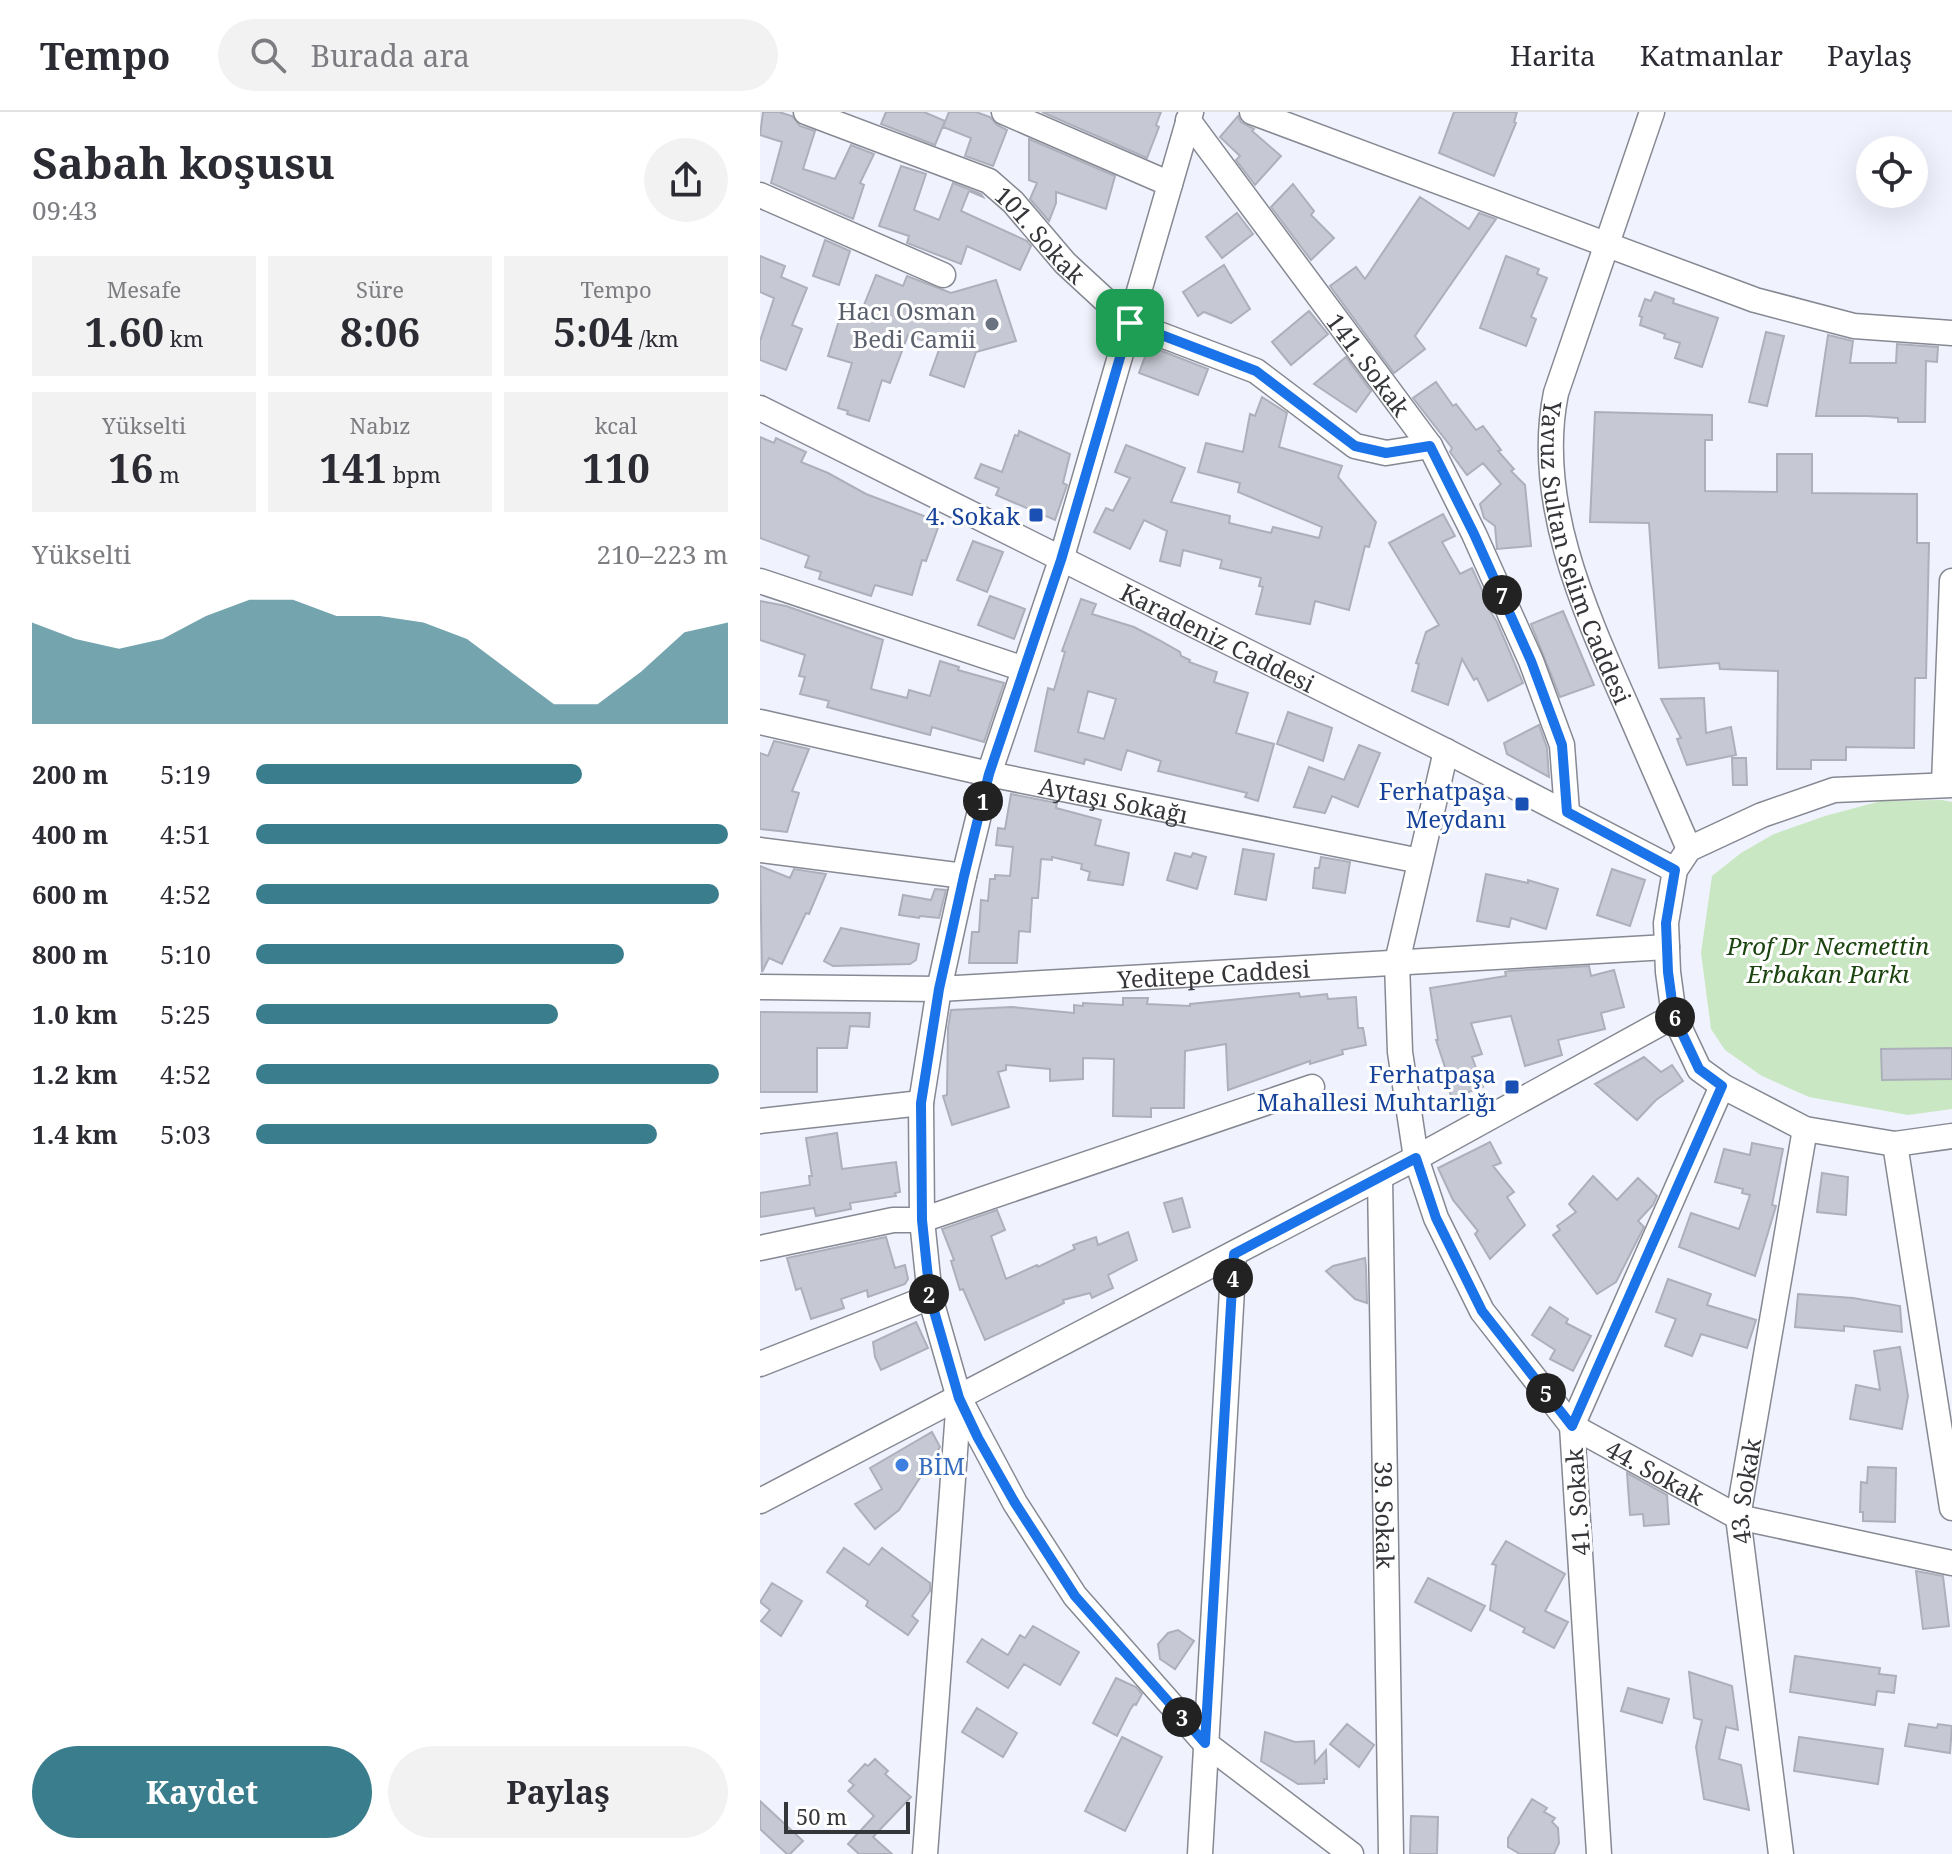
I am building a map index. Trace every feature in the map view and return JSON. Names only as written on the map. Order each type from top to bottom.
[{"type":"street","name":"101. Sokak","points":[[806,112],[989,181],[1013,202],[1065,263],[1130,323],[1256,371],[1355,446],[1386,453],[1430,446]]},
{"type":"street","points":[[1004,112],[1170,184]]},
{"type":"street","points":[[1252,112],[1755,300],[1854,326],[1952,333]]},
{"type":"street","name":"Yavuz Sultan Selim Caddesi","points":[[1652,112],[1556,393],[1550,423],[1552,487],[1567,556],[1607,662],[1689,849]]},
{"type":"street","points":[[1190,116],[1061,560],[989,774],[964,876],[939,989],[921,1103],[922,1220],[930,1297],[959,1398],[1015,1503],[1075,1596],[1205,1743],[1351,1854]]},
{"type":"street","name":"141. Sokak","points":[[1190,116],[1430,446],[1474,534],[1531,661],[1562,745],[1567,812]]},
{"type":"street","points":[[760,195],[943,275]]},
{"type":"street","name":"Karadeniz Caddesi","points":[[760,408],[1567,812],[1675,870]]},
{"type":"street","points":[[760,581],[1024,669]]},
{"type":"street","points":[[1952,581],[1948,784],[1834,790],[1762,815],[1689,849],[1675,870],[1666,923],[1674,1016],[1699,1069],[1722,1086],[1805,1129],[1895,1144],[1952,1136]]},
{"type":"street","name":"Aytaşı Sokağı","points":[[760,722],[989,774],[1420,861]]},
{"type":"street","name":"44. Sokak","points":[[1446,751],[1397,962],[1400,1052],[1416,1158],[1436,1218],[1482,1311],[1572,1426],[1738,1517],[1952,1563]]},
{"type":"street","points":[[760,850],[964,876]]},
{"type":"street","name":"Yeditepe Caddesi","points":[[760,987],[939,989],[1667,947]]},
{"type":"street","points":[[760,1501],[1416,1158],[1674,1016]]},
{"type":"street","name":"41. Sokak","points":[[1599,1854],[1572,1426],[1722,1086]]},
{"type":"street","points":[[760,1248],[893,1220],[922,1220],[1312,1087]]},
{"type":"street","points":[[760,1121],[921,1103]]},
{"type":"street","name":"43. Sokak","points":[[1781,1854],[1738,1517],[1805,1129]]},
{"type":"street","points":[[1895,1144],[1952,1508]]},
{"type":"street","name":"39. Sokak","points":[[1380,1177],[1391,1854]]},
{"type":"street","points":[[1200,1854],[1234,1254]]},
{"type":"street","points":[[760,1364],[930,1297]]},
{"type":"street","points":[[925,1854],[959,1398]]},
{"type":"green space","name":"Prof Dr Necmettin Erbakan Parkı","points":[[1881,801],[1952,802],[1952,1109],[1908,1115],[1809,1097],[1762,1076],[1725,1050],[1711,1029],[1701,953],[1712,876],[1741,853],[1774,834],[1825,816]]},
{"type":"building","points":[[763,112],[792,116],[800,126],[815,131],[803,169],[835,179],[851,145],[874,154],[860,183],[864,185],[853,219],[771,183],[782,142],[760,135]]},
{"type":"building","points":[[886,112],[924,112],[945,121],[935,145],[881,124]]},
{"type":"building","points":[[949,112],[976,112],[990,117],[1007,130],[993,166],[965,156],[971,138],[943,127]]},
{"type":"building","points":[[1042,112],[1161,112],[1156,125],[1159,127],[1147,158]]},
{"type":"building","points":[[1454,112],[1517,112],[1516,123],[1494,176],[1439,153]]},
{"type":"building","points":[[1238,116],[1281,156],[1255,185],[1236,160],[1240,156],[1220,137]]},
{"type":"building","points":[[1029,139],[1115,176],[1106,209],[1056,192],[1056,203],[1049,221],[1030,199],[1037,183],[1029,180]]},
{"type":"building","points":[[901,166],[926,174],[914,210],[939,220],[953,183],[981,194],[983,197],[969,191],[961,211],[1027,241],[1031,246],[1020,270],[967,246],[961,264],[907,243],[909,236],[879,226]]},
{"type":"building","points":[[1293,184],[1314,211],[1311,215],[1334,238],[1311,260],[1271,207]]},
{"type":"building","points":[[1420,197],[1469,229],[1479,213],[1496,219],[1415,336],[1425,349],[1394,373],[1330,286],[1356,267],[1365,279]]},
{"type":"building","points":[[1237,213],[1253,234],[1222,258],[1206,237]]},
{"type":"building","points":[[825,240],[850,251],[839,285],[813,276]]},
{"type":"building","points":[[760,256],[785,266],[781,277],[807,288],[792,325],[802,329],[786,370],[760,360],[760,341],[774,298],[760,292]]},
{"type":"building","points":[[1506,256],[1539,269],[1537,274],[1547,278],[1531,317],[1536,319],[1526,346],[1480,328]]},
{"type":"building","points":[[1224,265],[1250,309],[1231,323],[1204,312],[1198,316],[1183,292]]},
{"type":"building","points":[[876,275],[903,286],[907,276],[951,293],[996,280],[1016,341],[976,352],[964,387],[930,375],[940,347],[908,335],[890,383],[882,380],[869,421],[847,414],[848,411],[838,408],[852,363],[828,356],[844,304],[862,310]]},
{"type":"building","points":[[1655,292],[1674,299],[1673,303],[1718,318],[1702,367],[1675,358],[1680,343],[1640,325],[1642,317],[1639,316],[1645,299],[1651,301]]},
{"type":"building","points":[[1309,311],[1328,334],[1291,365],[1272,342]]},
{"type":"building","points":[[1766,332],[1784,336],[1767,406],[1749,402]]},
{"type":"building","points":[[1828,335],[1853,341],[1850,363],[1896,363],[1897,344],[1938,347],[1937,362],[1926,361],[1925,422],[1898,422],[1898,418],[1867,416],[1816,416]]},
{"type":"building","points":[[1149,346],[1208,369],[1198,395],[1139,373]]},
{"type":"building","points":[[1346,357],[1371,391],[1356,412],[1314,384]]},
{"type":"building","points":[[1436,382],[1476,430],[1483,426],[1501,450],[1498,451],[1514,469],[1511,471],[1525,485],[1531,546],[1497,549],[1495,526],[1484,518],[1480,504],[1501,484],[1483,463],[1467,475],[1450,452],[1452,448],[1413,398]]},
{"type":"building","points":[[1262,397],[1287,413],[1279,447],[1342,466],[1338,477],[1376,522],[1369,547],[1365,546],[1349,610],[1315,601],[1310,624],[1256,614],[1263,587],[1259,586],[1261,578],[1220,568],[1222,560],[1183,550],[1180,566],[1160,561],[1167,531],[1144,520],[1130,549],[1094,532],[1106,508],[1113,511],[1130,478],[1115,472],[1126,445],[1185,468],[1171,502],[1230,516],[1229,523],[1271,533],[1273,527],[1319,538],[1322,527],[1238,492],[1240,483],[1198,472],[1206,443],[1243,452],[1250,414],[1255,416]]},
{"type":"building","points":[[1595,412],[1712,415],[1712,440],[1705,440],[1705,491],[1777,492],[1777,454],[1812,454],[1812,493],[1917,494],[1917,543],[1929,543],[1926,678],[1915,678],[1914,748],[1846,747],[1846,760],[1811,760],[1811,769],[1777,769],[1778,671],[1720,669],[1719,663],[1659,668],[1649,523],[1590,522]]},
{"type":"building","points":[[1019,431],[1070,454],[1063,483],[1067,485],[1055,520],[996,495],[999,488],[975,478],[981,464],[1002,472]]},
{"type":"building","points":[[760,437],[774,443],[776,438],[806,452],[801,462],[866,494],[940,522],[926,561],[922,560],[912,595],[875,585],[871,596],[819,579],[821,572],[805,567],[809,556],[760,538]]},
{"type":"building","points":[[1443,514],[1455,536],[1442,542],[1460,574],[1472,568],[1523,683],[1488,701],[1477,678],[1474,680],[1462,659],[1448,705],[1412,691],[1419,664],[1416,663],[1426,632],[1439,625],[1389,543]]},
{"type":"building","points":[[973,541],[1003,552],[987,592],[957,580]]},
{"type":"building","points":[[990,596],[1025,609],[1014,639],[978,625]]},
{"type":"building","points":[[1081,599],[1096,604],[1092,614],[1134,627],[1180,652],[1189,662],[1217,672],[1214,682],[1248,693],[1236,733],[1274,744],[1258,801],[1245,797],[1247,793],[1158,771],[1161,761],[1127,750],[1121,770],[1085,759],[1084,764],[1035,751],[1048,688],[1054,690],[1065,652],[1062,651]],"holes":[[[1088,691],[1116,699],[1104,739],[1078,732]]]},
{"type":"building","points":[[760,601],[786,606],[883,640],[871,689],[907,698],[909,690],[930,696],[940,661],[959,667],[958,670],[1004,683],[984,742],[932,727],[930,735],[827,707],[829,701],[800,694],[805,677],[799,676],[805,655],[760,640]]},
{"type":"building","points":[[1563,611],[1594,685],[1560,697],[1531,624]]},
{"type":"building","points":[[1704,698],[1706,733],[1731,727],[1736,755],[1687,765],[1677,739],[1681,738],[1661,699]]},
{"type":"building","points":[[1288,712],[1332,728],[1323,761],[1277,744]]},
{"type":"building","points":[[1539,725],[1547,748],[1549,777],[1507,754],[1504,743]]},
{"type":"building","points":[[774,741],[809,749],[792,791],[799,793],[787,832],[760,829],[760,753],[768,756]]},
{"type":"building","points":[[1359,745],[1380,753],[1358,807],[1332,796],[1325,813],[1294,807],[1309,767],[1344,780]]},
{"type":"building","points":[[1732,758],[1746,758],[1747,785],[1733,785]]},
{"type":"building","points":[[1011,794],[1057,803],[1056,808],[1101,820],[1095,845],[1129,853],[1123,885],[1088,880],[1090,872],[1081,869],[1082,864],[1052,857],[1052,860],[1041,859],[1038,898],[1032,898],[1030,932],[1019,931],[1017,963],[969,963],[972,932],[979,932],[981,900],[988,901],[990,879],[995,879],[995,875],[1010,876],[1013,847],[996,845],[998,828],[1005,829]]},
{"type":"building","points":[[1243,849],[1274,854],[1266,900],[1235,894]]},
{"type":"building","points":[[1175,853],[1206,857],[1197,889],[1167,880]]},
{"type":"building","points":[[1321,857],[1350,862],[1345,893],[1313,888],[1315,868],[1319,868]]},
{"type":"building","points":[[760,866],[790,878],[794,869],[826,874],[782,964],[769,958],[762,972]]},
{"type":"building","points":[[1612,869],[1645,880],[1630,926],[1597,915]]},
{"type":"building","points":[[1486,874],[1528,883],[1528,880],[1558,889],[1546,929],[1511,918],[1509,927],[1477,921]]},
{"type":"building","points":[[935,889],[946,890],[939,918],[899,915],[903,895],[931,900]]},
{"type":"building","points":[[841,928],[919,944],[916,960],[910,964],[833,966],[824,961]]},
{"type":"building","points":[[1589,966],[1591,976],[1614,970],[1624,1007],[1601,1013],[1605,1029],[1558,1040],[1562,1055],[1525,1066],[1511,1016],[1471,1023],[1482,1054],[1472,1057],[1483,1087],[1452,1098],[1442,1071],[1446,1070],[1436,1040],[1430,988],[1506,976],[1505,972],[1509,971]]},
{"type":"building","points":[[1299,993],[1300,997],[1327,994],[1328,999],[1356,997],[1358,1028],[1363,1028],[1366,1045],[1342,1050],[1343,1054],[1310,1064],[1310,1061],[1228,1090],[1226,1044],[1185,1051],[1184,1108],[1151,1108],[1151,1117],[1113,1116],[1114,1059],[1083,1058],[1083,1079],[1050,1081],[1050,1069],[1006,1065],[1006,1070],[998,1072],[1009,1107],[952,1125],[943,1096],[947,1095],[951,1010],[1012,1007],[1074,1013],[1074,1005],[1123,1005],[1123,998],[1148,998],[1147,1004],[1190,1006]]},
{"type":"building","points":[[760,1012],[870,1013],[869,1027],[850,1026],[847,1048],[817,1048],[817,1092],[760,1092]]},
{"type":"building","points":[[1952,1048],[1952,1079],[1882,1080],[1881,1049]]},
{"type":"building","points":[[1644,1057],[1661,1072],[1672,1065],[1683,1081],[1656,1100],[1637,1120],[1595,1084]]},
{"type":"building","points":[[837,1133],[842,1169],[896,1162],[900,1192],[895,1193],[896,1196],[850,1203],[851,1209],[816,1216],[814,1208],[760,1217],[760,1193],[810,1185],[809,1176],[812,1176],[806,1138]]},
{"type":"building","points":[[1490,1142],[1501,1163],[1493,1166],[1514,1192],[1507,1197],[1525,1225],[1490,1259],[1475,1234],[1478,1231],[1453,1200],[1438,1168]]},
{"type":"building","points":[[1752,1143],[1783,1149],[1772,1205],[1776,1206],[1755,1276],[1679,1247],[1691,1213],[1739,1229],[1750,1195],[1742,1193],[1743,1189],[1715,1182],[1724,1149],[1750,1155]]},
{"type":"building","points":[[1822,1173],[1848,1177],[1846,1215],[1817,1212]]},
{"type":"building","points":[[1593,1176],[1617,1200],[1638,1178],[1657,1196],[1638,1221],[1644,1227],[1616,1282],[1597,1294],[1553,1235],[1560,1230],[1557,1226],[1576,1212],[1569,1204]]},
{"type":"building","points":[[1182,1198],[1190,1227],[1173,1232],[1164,1203]]},
{"type":"building","points":[[997,1210],[1005,1230],[991,1236],[1006,1279],[1075,1249],[1073,1245],[1096,1237],[1098,1245],[1128,1232],[1137,1260],[1108,1275],[1113,1288],[1092,1298],[1090,1293],[1063,1300],[1064,1303],[985,1340],[963,1289],[960,1290],[951,1261],[954,1260],[942,1229]]},
{"type":"building","points":[[886,1237],[895,1268],[905,1265],[908,1279],[905,1284],[868,1297],[867,1290],[841,1299],[844,1308],[811,1319],[801,1288],[796,1290],[787,1258]]},
{"type":"building","points":[[1365,1258],[1367,1303],[1355,1299],[1326,1271],[1333,1266]]},
{"type":"building","points":[[1668,1279],[1711,1294],[1707,1305],[1756,1320],[1747,1348],[1701,1334],[1692,1356],[1665,1346],[1676,1319],[1656,1312]]},
{"type":"building","points":[[1798,1294],[1853,1298],[1900,1306],[1902,1332],[1844,1326],[1844,1331],[1795,1327]]},
{"type":"building","points":[[1550,1307],[1568,1319],[1566,1323],[1591,1336],[1573,1371],[1550,1359],[1555,1350],[1532,1335]]},
{"type":"building","points":[[916,1322],[928,1348],[881,1370],[873,1342]]},
{"type":"building","points":[[1900,1347],[1908,1396],[1902,1429],[1850,1419],[1856,1385],[1880,1390],[1874,1351]]},
{"type":"building","points":[[932,1432],[940,1447],[899,1510],[875,1529],[855,1504],[882,1489],[870,1468]]},
{"type":"building","points":[[1868,1467],[1896,1468],[1895,1522],[1863,1521],[1863,1512],[1860,1512],[1861,1482],[1867,1483]]},
{"type":"building","points":[[1627,1473],[1667,1495],[1669,1524],[1644,1526],[1643,1514],[1630,1515]]},
{"type":"building","points":[[1506,1541],[1565,1574],[1545,1611],[1568,1622],[1554,1648],[1490,1610],[1496,1565],[1492,1564]]},
{"type":"building","points":[[844,1548],[869,1565],[882,1548],[930,1583],[930,1591],[912,1616],[918,1621],[908,1635],[866,1606],[868,1601],[827,1572]]},
{"type":"building","points":[[1916,1571],[1943,1576],[1949,1626],[1923,1629]]},
{"type":"building","points":[[1428,1578],[1485,1606],[1471,1631],[1415,1602]]},
{"type":"building","points":[[772,1583],[802,1601],[781,1636],[761,1621],[770,1610],[760,1602]]},
{"type":"building","points":[[1033,1626],[1079,1652],[1060,1685],[1024,1664],[1008,1688],[967,1662],[982,1639],[1008,1655],[1020,1635],[1025,1638]]},
{"type":"building","points":[[1178,1630],[1194,1641],[1175,1669],[1160,1659],[1158,1644],[1168,1633]]},
{"type":"building","points":[[1795,1656],[1880,1668],[1879,1674],[1896,1676],[1894,1693],[1877,1691],[1875,1705],[1790,1692]]},
{"type":"building","points":[[1689,1672],[1732,1686],[1738,1730],[1726,1727],[1719,1759],[1741,1765],[1749,1810],[1704,1799],[1696,1747],[1702,1720],[1694,1718]]},
{"type":"building","points":[[1116,1678],[1136,1687],[1142,1694],[1117,1736],[1093,1723]]},
{"type":"building","points":[[1628,1688],[1669,1699],[1662,1723],[1621,1711]]},
{"type":"building","points":[[977,1708],[1017,1733],[1003,1757],[962,1732]]},
{"type":"building","points":[[1347,1724],[1374,1745],[1359,1767],[1330,1744]]},
{"type":"building","points":[[1909,1724],[1937,1728],[1938,1724],[1952,1726],[1950,1753],[1905,1746]]},
{"type":"building","points":[[1265,1732],[1295,1742],[1314,1741],[1315,1763],[1326,1750],[1327,1779],[1324,1783],[1298,1784],[1261,1761]]},
{"type":"building","points":[[1122,1737],[1162,1757],[1125,1831],[1085,1811]]},
{"type":"building","points":[[1799,1737],[1883,1749],[1878,1784],[1794,1771]]},
{"type":"building","points":[[875,1759],[888,1771],[885,1774],[911,1797],[873,1837],[892,1854],[859,1854],[848,1844],[874,1816],[848,1791],[854,1785],[849,1781],[865,1764],[868,1766]]},
{"type":"building","points":[[1532,1799],[1547,1808],[1544,1812],[1555,1818],[1552,1822],[1558,1828],[1559,1843],[1554,1854],[1520,1854],[1508,1847],[1508,1838]]},
{"type":"building","points":[[760,1801],[803,1841],[790,1854],[760,1829]]},
{"type":"building","points":[[1411,1816],[1438,1817],[1437,1854],[1410,1854]]},
{"type":"place","name":"Hacı Osman Bedi Camii","points":[[992,324]]},
{"type":"place","name":"4. Sokak","points":[[1036,515]]},
{"type":"place","name":"Ferhatpaşa Meydanı","points":[[1522,804]]},
{"type":"place","name":"Ferhatpaşa Mahallesi Muhtarlığı","points":[[1512,1087]]},
{"type":"place","name":"BİM","points":[[902,1465]]},
{"type":"route","points":[[1130,323],[1256,371],[1355,446],[1386,453],[1430,446],[1474,534],[1531,661],[1562,745],[1567,812],[1675,870],[1666,923],[1674,1016],[1699,1069],[1722,1086],[1572,1426],[1482,1311],[1436,1218],[1416,1158],[1234,1254],[1205,1743],[1075,1596],[1015,1503],[978,1438],[959,1398],[930,1297],[922,1220],[921,1103],[939,989],[964,876],[989,774],[1061,560],[1130,323]]}]
